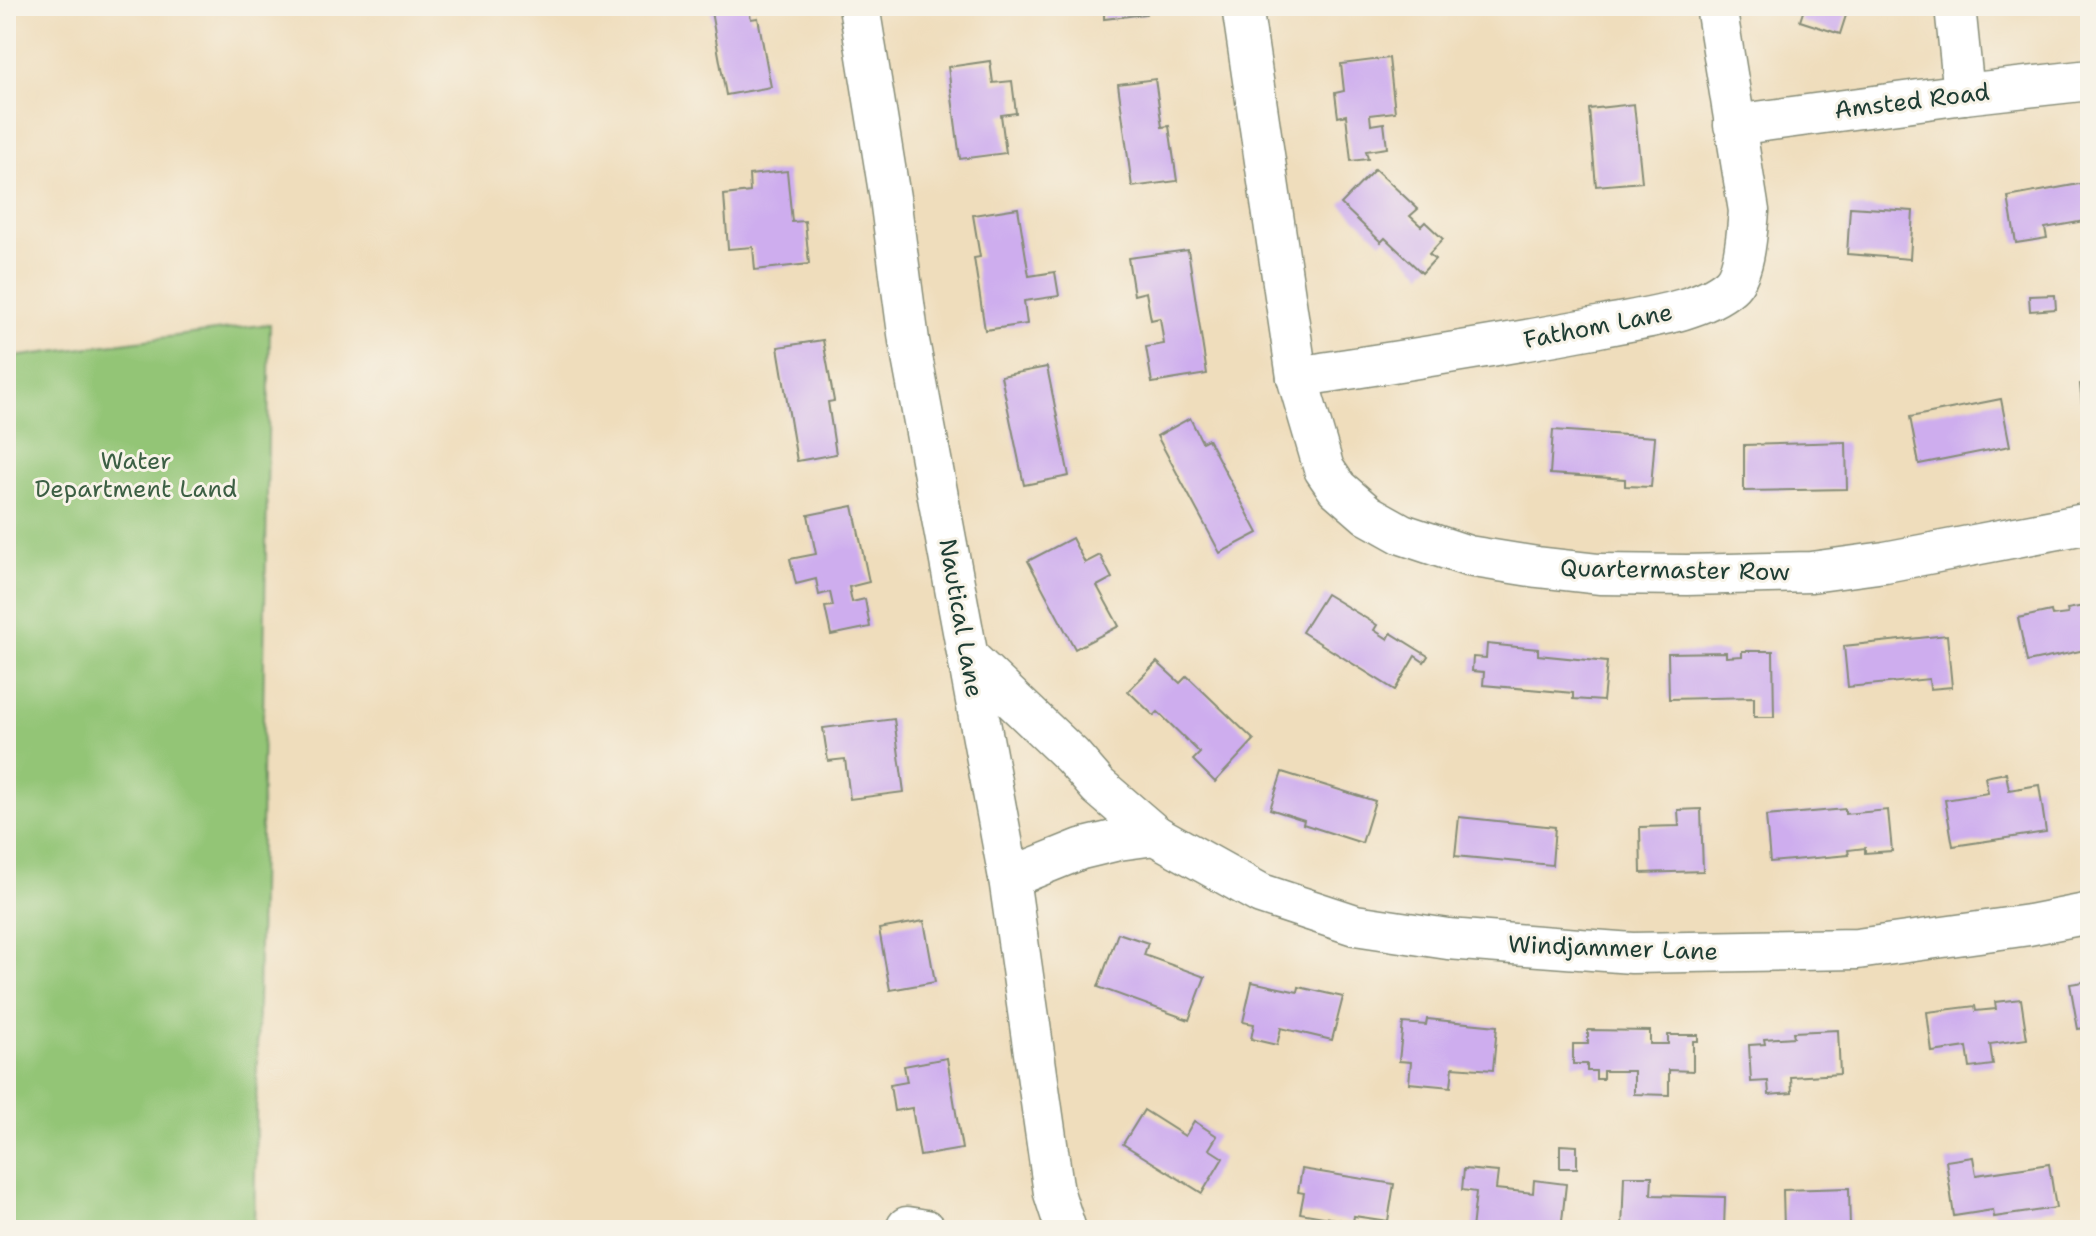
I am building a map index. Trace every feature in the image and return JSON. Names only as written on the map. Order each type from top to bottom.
[{"type":"street","name":"Nautical Lane","points":[[859,6],[909,341],[1009,878],[1054,1193],[1066,1230]]},
{"type":"street","name":"Quartermaster Row","points":[[1242,6],[1297,377],[1324,469],[1337,488],[1368,515],[1402,534],[1468,556],[1599,574],[1687,575],[1811,572],[1885,562],[2090,523]]},
{"type":"street","points":[[1716,6],[1734,125]]},
{"type":"street","points":[[1955,6],[1964,94]]},
{"type":"street","name":"Amsted Road","points":[[1734,125],[2090,80]]},
{"type":"street","name":"Fathom Lane","points":[[1297,377],[1544,337],[1681,310],[1732,285],[1740,269],[1749,211],[1734,125]]},
{"type":"street","name":"Windjammer Lane","points":[[968,657],[1072,756],[1098,786],[1155,835],[1261,894],[1355,925],[1448,939],[1632,953],[1857,949],[2029,925],[2090,913]]},
{"type":"street","points":[[1009,878],[1081,849],[1155,835]]},
{"type":"green space","name":"Water Department Land","points":[[270,324],[254,1230],[6,1230],[6,358]]},
{"type":"building","points":[[710,6],[748,6],[751,19],[758,18],[771,87],[726,95]]},
{"type":"building","points":[[1087,6],[1145,6],[1146,14],[1104,19],[1104,12],[1088,14]]},
{"type":"building","points":[[1805,6],[1849,6],[1840,34],[1800,21]]},
{"type":"building","points":[[1389,58],[1395,112],[1370,115],[1371,125],[1384,123],[1387,148],[1366,151],[1368,159],[1351,161],[1346,115],[1338,117],[1335,93],[1344,91],[1341,64]]},
{"type":"building","points":[[990,61],[993,83],[1012,81],[1016,113],[1001,115],[1006,153],[960,159],[948,67]]},
{"type":"building","points":[[1155,79],[1162,127],[1169,126],[1177,181],[1132,187],[1118,84]]},
{"type":"building","points":[[1634,104],[1642,182],[1596,186],[1589,109]]},
{"type":"building","points":[[1375,169],[1418,209],[1410,216],[1421,226],[1425,222],[1443,239],[1429,254],[1435,259],[1422,273],[1385,238],[1381,242],[1341,204]]},
{"type":"building","points":[[787,171],[792,222],[805,221],[809,264],[755,270],[753,247],[728,249],[724,195],[750,192],[749,175]]},
{"type":"building","points":[[2090,182],[2090,220],[2045,228],[2047,238],[2016,243],[2008,197]]},
{"type":"building","points":[[1850,207],[1913,211],[1910,259],[1847,254]]},
{"type":"building","points":[[1018,208],[1029,276],[1055,272],[1059,296],[1024,301],[1027,324],[985,330],[974,258],[980,257],[973,215]]},
{"type":"building","points":[[1188,250],[1207,374],[1152,383],[1146,347],[1164,344],[1160,318],[1151,320],[1146,292],[1134,295],[1128,258]]},
{"type":"building","points":[[2055,295],[2056,309],[2030,311],[2029,296]]},
{"type":"building","points":[[823,340],[834,401],[828,402],[836,454],[797,461],[778,347]]},
{"type":"building","points":[[1047,367],[1069,476],[1024,485],[1001,376]]},
{"type":"building","points":[[2090,382],[2090,434],[2085,435],[2080,384]]},
{"type":"building","points":[[2001,399],[2010,446],[1919,464],[1910,417]]},
{"type":"building","points":[[1190,418],[1202,442],[1208,439],[1258,533],[1220,553],[1157,436]]},
{"type":"building","points":[[1553,430],[1655,437],[1651,487],[1625,486],[1625,479],[1550,474]]},
{"type":"building","points":[[1846,442],[1847,489],[1744,491],[1744,445]]},
{"type":"building","points":[[853,506],[869,582],[849,587],[852,602],[865,599],[870,627],[831,635],[825,607],[833,606],[830,592],[819,595],[816,579],[796,584],[790,559],[816,554],[808,515]]},
{"type":"building","points":[[1072,538],[1085,563],[1100,555],[1112,578],[1097,586],[1119,626],[1075,649],[1028,561]]},
{"type":"building","points":[[1326,594],[1377,625],[1374,630],[1388,639],[1391,633],[1428,656],[1424,662],[1415,656],[1395,690],[1302,632]]},
{"type":"building","points":[[2090,605],[2090,649],[2027,662],[2018,618],[2051,611],[2052,616],[2068,614],[2067,609]]},
{"type":"building","points":[[1947,635],[1952,687],[1930,689],[1929,679],[1848,687],[1844,646]]},
{"type":"building","points":[[1487,644],[1538,649],[1538,655],[1607,662],[1603,701],[1573,699],[1573,693],[1483,685],[1484,672],[1472,671],[1473,657],[1486,658]]},
{"type":"building","points":[[1742,651],[1773,651],[1774,717],[1754,717],[1754,697],[1669,699],[1668,653],[1726,652],[1726,657],[1742,656]]},
{"type":"building","points":[[1157,662],[1180,683],[1187,676],[1254,740],[1215,782],[1193,760],[1200,753],[1158,712],[1154,716],[1128,691]]},
{"type":"building","points":[[894,719],[904,792],[850,799],[845,759],[828,761],[823,728]]},
{"type":"building","points":[[1282,772],[1375,801],[1362,843],[1303,824],[1304,820],[1270,809]]},
{"type":"building","points":[[2006,773],[2009,790],[2039,785],[2046,832],[1953,846],[1945,800],[1988,793],[1985,777]]},
{"type":"building","points":[[1701,809],[1703,871],[1641,873],[1640,827],[1679,826],[1678,810]]},
{"type":"building","points":[[1845,809],[1845,814],[1888,810],[1892,851],[1865,853],[1865,848],[1848,850],[1849,855],[1770,862],[1766,816]]},
{"type":"building","points":[[1459,817],[1555,827],[1552,865],[1455,856]]},
{"type":"building","points":[[924,921],[935,982],[890,990],[879,929]]},
{"type":"building","points":[[1118,933],[1148,943],[1144,955],[1205,977],[1189,1020],[1098,987]]},
{"type":"building","points":[[2090,981],[2090,1027],[2078,1029],[2070,984]]},
{"type":"building","points":[[1252,982],[1298,992],[1299,987],[1343,997],[1332,1040],[1281,1028],[1277,1045],[1251,1039],[1254,1024],[1243,1022]]},
{"type":"building","points":[[2021,999],[2027,1039],[1990,1044],[1993,1065],[1970,1068],[1967,1047],[1932,1052],[1927,1012],[1975,1006],[1976,1011],[1996,1009],[1995,1002]]},
{"type":"building","points":[[1427,1019],[1497,1026],[1493,1070],[1453,1067],[1451,1087],[1409,1083],[1411,1062],[1399,1061],[1403,1023],[1426,1025]]},
{"type":"building","points":[[1588,1030],[1650,1031],[1650,1044],[1668,1044],[1668,1035],[1698,1035],[1698,1041],[1693,1041],[1693,1071],[1669,1070],[1669,1095],[1634,1094],[1634,1071],[1603,1071],[1603,1079],[1596,1079],[1596,1071],[1587,1071],[1587,1064],[1573,1064],[1573,1044],[1588,1044]]},
{"type":"building","points":[[1838,1030],[1840,1074],[1791,1077],[1792,1093],[1769,1095],[1768,1081],[1751,1082],[1749,1045],[1765,1044],[1764,1039],[1794,1037],[1793,1032]]},
{"type":"building","points":[[947,1058],[962,1149],[920,1156],[912,1108],[894,1111],[890,1085],[907,1082],[904,1066]]},
{"type":"building","points":[[1144,1110],[1185,1136],[1194,1121],[1217,1136],[1209,1149],[1223,1158],[1202,1193],[1123,1144]]},
{"type":"building","points":[[1560,1145],[1577,1146],[1577,1168],[1560,1168]]},
{"type":"building","points":[[1973,1157],[1976,1175],[2049,1164],[2056,1208],[1994,1217],[1993,1210],[1954,1216],[1946,1161]]},
{"type":"building","points":[[1302,1169],[1394,1184],[1388,1221],[1354,1216],[1353,1222],[1300,1213],[1304,1193],[1298,1192]]},
{"type":"building","points":[[1464,1169],[1498,1172],[1496,1189],[1533,1193],[1534,1180],[1566,1184],[1561,1230],[1472,1230],[1476,1192],[1462,1190]]},
{"type":"building","points":[[1624,1176],[1652,1176],[1651,1195],[1725,1197],[1724,1230],[1622,1230]]},
{"type":"building","points":[[1849,1188],[1850,1228],[1784,1230],[1783,1190]]}]
